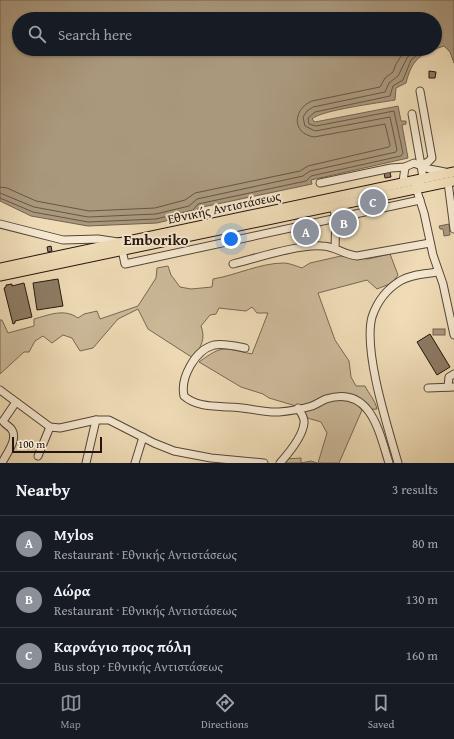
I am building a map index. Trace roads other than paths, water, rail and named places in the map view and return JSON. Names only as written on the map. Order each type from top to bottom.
[{"type":"main road","name":"Εθνικής Αντιστάσεως","points":[[0,274],[403,182],[423,178],[451,177]]},
{"type":"main road","name":"Εθνικής Αντιστάσεως","points":[[121,246],[160,242],[210,232],[416,188],[451,177]]},
{"type":"street","points":[[320,183],[391,168],[405,167],[411,163],[421,164],[428,162],[432,158],[420,91]]},
{"type":"street","points":[[412,114],[423,178],[418,183],[416,188],[438,272],[443,284],[454,335]]},
{"type":"street","points":[[421,164],[429,169],[451,177],[454,229]]},
{"type":"street","points":[[403,182],[405,167]]},
{"type":"street","points":[[0,224],[63,240],[98,239],[121,246],[125,264],[420,200]]},
{"type":"street","points":[[333,206],[336,218],[335,248]]},
{"type":"street","points":[[232,227],[235,240]]},
{"type":"street","points":[[210,232],[213,245]]},
{"type":"street","points":[[160,242],[163,256]]},
{"type":"street","points":[[234,264],[314,246],[335,248],[349,255],[357,256],[430,243]]},
{"type":"street","points":[[398,463],[376,380],[372,352],[372,318],[382,298],[394,285],[411,276],[438,272]]},
{"type":"street","points":[[245,348],[217,345],[203,350],[190,367],[183,390],[184,396],[190,400],[216,407],[248,408],[273,412],[298,408],[333,398],[348,397],[358,401],[374,418],[389,463]]},
{"type":"street","points":[[428,388],[451,387],[449,377],[454,374]]},
{"type":"street","points":[[0,390],[50,427],[60,428],[96,420],[109,420],[161,447],[185,454],[260,463]]},
{"type":"street","points":[[2,463],[12,443],[14,435],[11,428],[3,421],[16,402]]},
{"type":"street","points":[[280,463],[292,450],[303,426],[304,420],[298,408]]},
{"type":"street","points":[[86,463],[96,420]]},
{"type":"street","points":[[38,456],[50,427]]},
{"type":"street","points":[[135,463],[143,437]]},
{"type":"water","points":[[0,0],[454,0],[454,63],[450,52],[444,46],[442,47],[442,12],[12,12],[12,56],[422,56],[412,66],[406,83],[396,88],[395,100],[338,110],[312,119],[315,122],[398,106],[401,121],[406,121],[406,124],[402,125],[408,158],[311,180],[312,184],[198,208],[199,213],[157,223],[88,226],[31,216],[0,201]]},
{"type":"water","points":[[449,224],[450,235],[444,236],[443,229],[440,229],[439,226]]},
{"type":"water","points":[[433,329],[445,329],[445,335],[433,335]]},
{"type":"place","name":"Καρνάγιο προς πόλη","points":[[373,202]]},
{"type":"place","name":"Δώρα","points":[[344,223]]},
{"type":"place","name":"Mylos","points":[[306,232]]},
{"type":"district","name":"Emboriko","points":[[156,240]]}]
